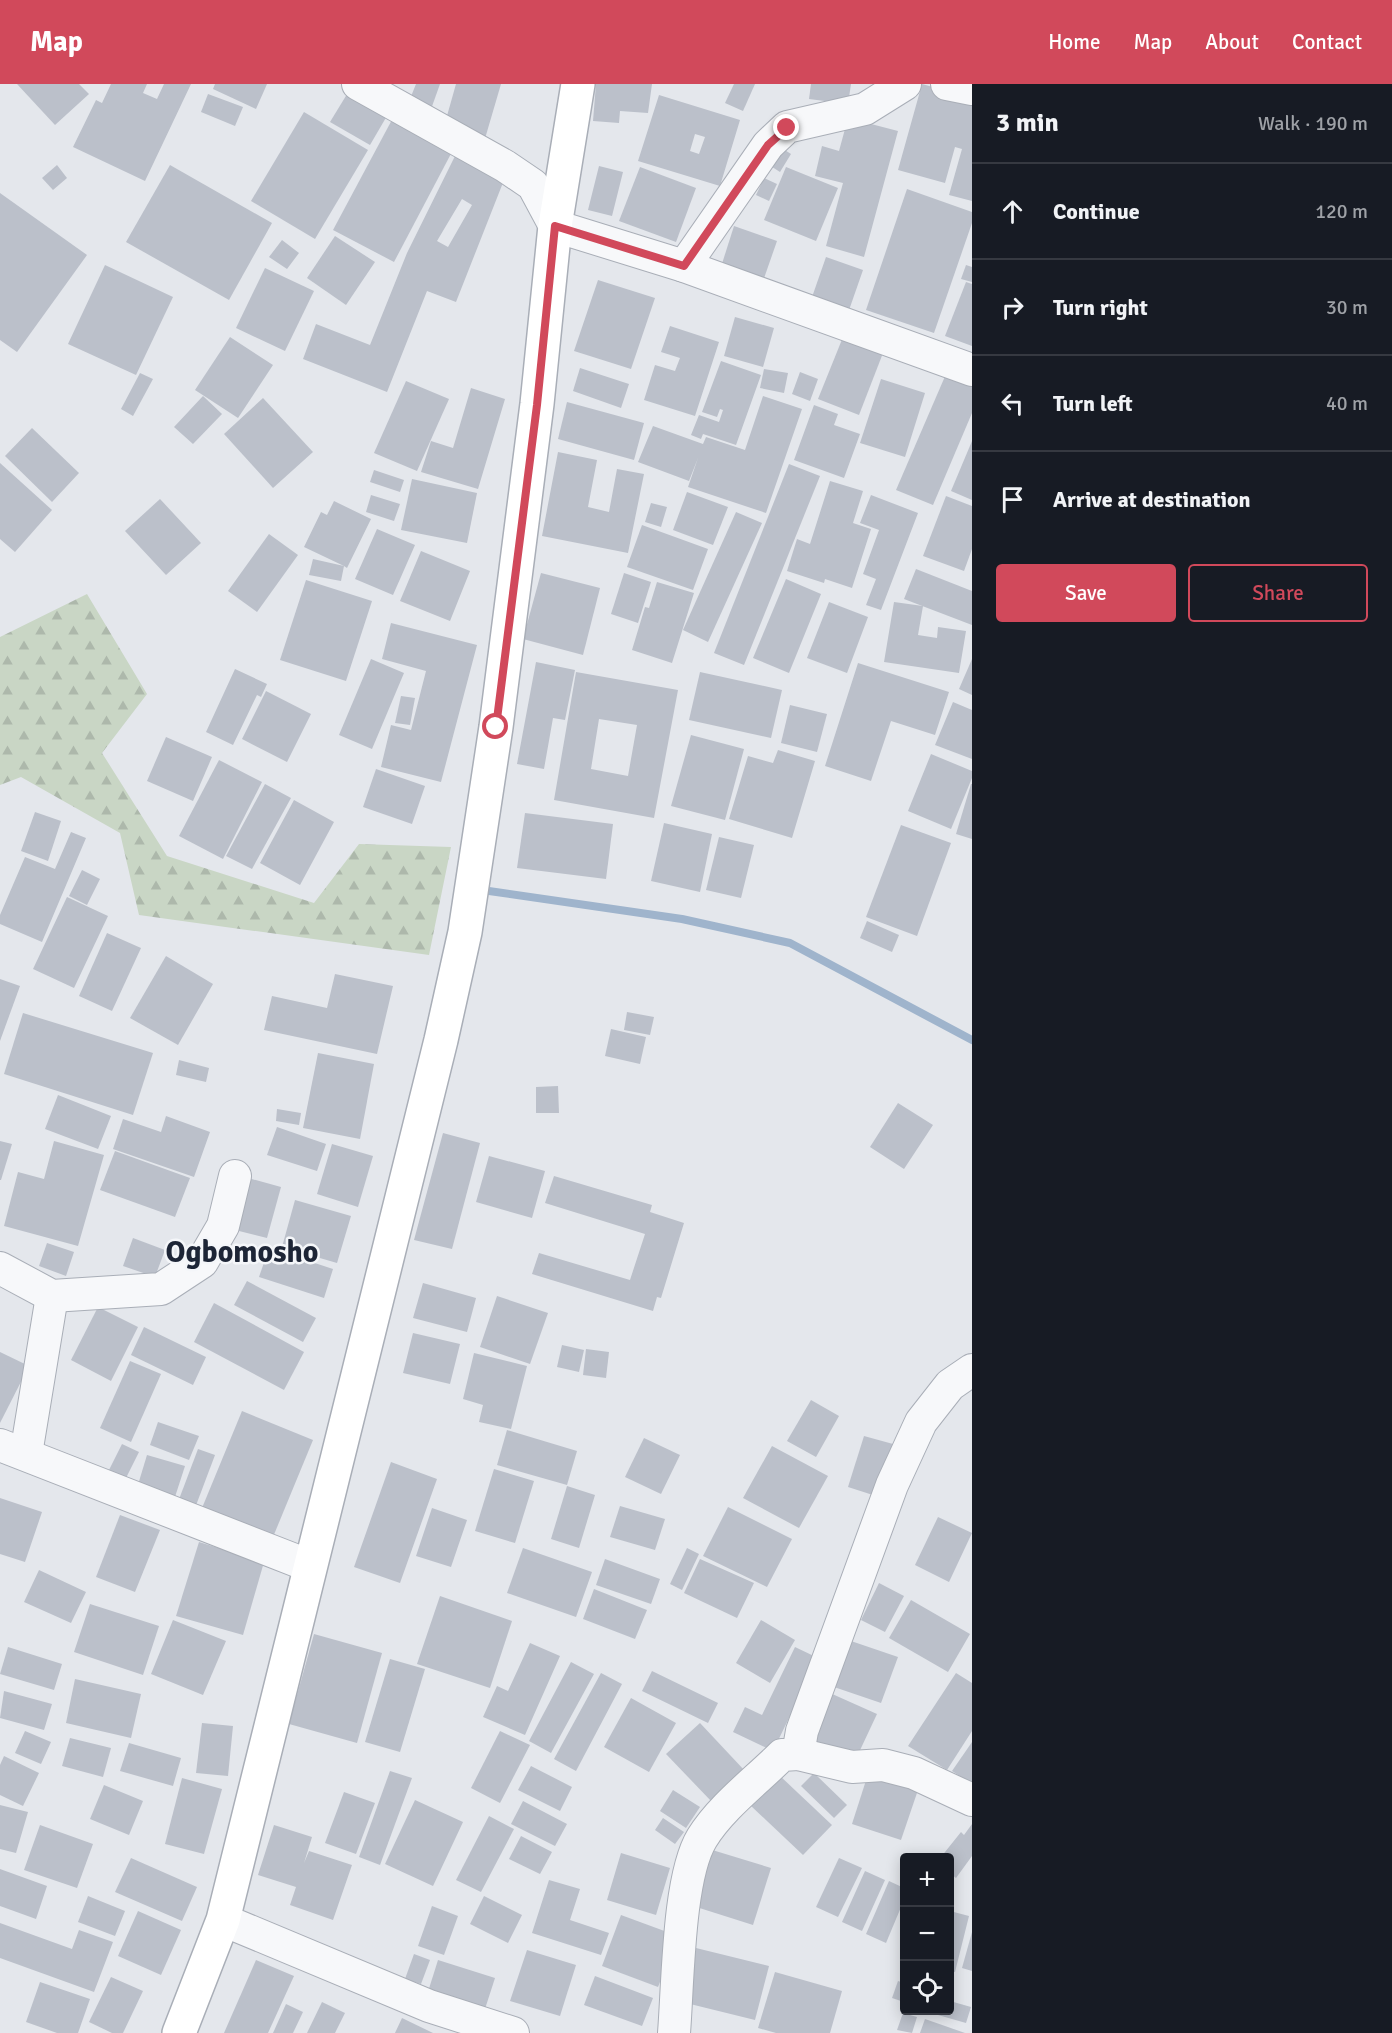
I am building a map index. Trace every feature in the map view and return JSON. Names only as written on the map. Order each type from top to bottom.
[{"type":"main road","points":[[179,2033],[223,1920],[441,1040],[465,932],[499,704],[537,405],[555,226],[578,84]]},
{"type":"street","points":[[358,84],[505,166],[533,185],[555,226],[684,266],[972,370]]},
{"type":"street","points":[[684,266],[768,145],[787,128],[865,109],[905,84]]},
{"type":"street","points":[[947,84],[972,89]]},
{"type":"street","points":[[0,1268],[52,1296],[160,1289],[202,1262],[223,1226],[235,1176]]},
{"type":"street","points":[[52,1296],[13,1449],[310,1566]]},
{"type":"street","points":[[798,1754],[802,1731],[892,1485],[921,1422],[950,1385],[972,1370]]},
{"type":"street","points":[[674,2033],[687,1873],[702,1838],[726,1810],[782,1755],[798,1754],[852,1767],[883,1765],[914,1773],[972,1800]]},
{"type":"street","points":[[223,1920],[429,2006],[513,2033]]},
{"type":"green space","points":[[87,594],[147,694],[102,753],[167,856],[314,903],[359,844],[451,847],[429,955],[139,915],[120,833],[21,777],[0,785],[0,637]]},
{"type":"building","points":[[17,84],[79,84],[89,94],[55,125]]},
{"type":"building","points":[[111,84],[147,84],[143,93],[157,99],[164,84],[191,84],[145,181],[73,147],[96,100],[102,103]]},
{"type":"building","points":[[215,84],[267,84],[256,109],[213,89]]},
{"type":"building","points":[[416,84],[440,84],[430,112],[408,104]]},
{"type":"building","points":[[456,84],[501,84],[484,142],[443,130]]},
{"type":"building","points":[[596,84],[652,84],[648,113],[620,111],[619,123],[593,121]]},
{"type":"building","points":[[734,84],[755,84],[743,111],[725,103]]},
{"type":"building","points":[[811,84],[851,84],[848,104],[809,99]]},
{"type":"building","points":[[922,84],[972,98],[972,201],[949,195],[962,149],[955,147],[945,183],[898,170]]},
{"type":"building","points":[[352,86],[391,109],[370,145],[330,122]]},
{"type":"building","points":[[208,94],[243,107],[235,126],[201,112]]},
{"type":"building","points":[[659,95],[740,120],[720,186],[638,161]],"holes":[[[695,134],[705,137],[699,154],[690,151]]]},
{"type":"building","points":[[304,112],[368,150],[315,239],[251,201]]},
{"type":"building","points":[[394,116],[454,148],[394,262],[333,230]]},
{"type":"building","points":[[848,118],[898,131],[864,257],[826,246],[843,183],[815,176],[822,146],[839,151]]},
{"type":"building","points":[[777,145],[791,154],[780,172],[766,163]]},
{"type":"building","points":[[455,156],[506,175],[456,302],[427,291],[387,392],[303,359],[316,324],[370,345],[407,253]],"holes":[[[462,199],[472,205],[448,247],[437,241]]]},
{"type":"building","points":[[57,165],[67,178],[53,190],[42,178]]},
{"type":"building","points":[[170,165],[272,223],[229,300],[126,242]]},
{"type":"building","points":[[599,166],[623,172],[612,216],[588,210]]},
{"type":"building","points":[[640,167],[696,188],[676,242],[619,221]]},
{"type":"building","points":[[786,167],[838,188],[816,241],[764,220]]},
{"type":"building","points":[[764,178],[777,184],[769,201],[756,195]]},
{"type":"building","points":[[907,189],[972,212],[972,223],[934,333],[866,310]]},
{"type":"building","points":[[0,193],[87,255],[17,352],[0,340]]},
{"type":"building","points":[[734,226],[777,241],[762,284],[720,270]]},
{"type":"building","points":[[335,236],[375,262],[346,305],[307,278]]},
{"type":"building","points":[[282,240],[299,253],[287,269],[269,257]]},
{"type":"building","points":[[826,257],[863,270],[848,313],[811,300]]},
{"type":"building","points":[[105,265],[173,297],[136,375],[68,344]]},
{"type":"building","points":[[966,265],[972,267],[972,282],[961,279]]},
{"type":"building","points":[[265,268],[314,291],[285,351],[236,328]]},
{"type":"building","points":[[598,280],[655,298],[631,369],[574,351]]},
{"type":"building","points":[[966,282],[972,284],[972,346],[945,336]]},
{"type":"building","points":[[735,317],[774,328],[763,367],[724,356]]},
{"type":"building","points":[[670,326],[719,342],[695,416],[644,400],[655,365],[675,371],[680,358],[661,352]]},
{"type":"building","points":[[230,337],[273,365],[238,418],[195,390]]},
{"type":"building","points":[[843,337],[883,353],[859,415],[818,399]]},
{"type":"building","points":[[721,361],[761,375],[736,445],[703,434],[701,439],[691,435],[699,415],[719,422],[723,410],[720,409],[717,417],[702,412]]},
{"type":"building","points":[[580,368],[629,384],[621,408],[573,391]]},
{"type":"building","points":[[764,369],[788,373],[784,393],[760,388]]},
{"type":"building","points":[[800,372],[818,379],[810,401],[792,394]]},
{"type":"building","points":[[140,373],[153,379],[133,416],[121,409]]},
{"type":"building","points":[[946,374],[972,384],[972,413],[933,505],[896,490]]},
{"type":"building","points":[[881,379],[925,393],[905,457],[860,443]]},
{"type":"building","points":[[406,381],[449,399],[417,471],[374,453]]},
{"type":"building","points":[[471,388],[505,399],[478,489],[421,472],[431,441],[453,448]]},
{"type":"building","points":[[203,396],[222,414],[193,444],[174,427]]},
{"type":"building","points":[[763,396],[802,409],[766,513],[688,487],[698,458],[689,481],[638,462],[653,426],[703,444],[706,437],[745,450]]},
{"type":"building","points":[[263,398],[313,452],[273,488],[224,434]]},
{"type":"building","points":[[567,402],[644,423],[634,460],[558,439]]},
{"type":"building","points":[[814,405],[838,414],[834,425],[860,434],[844,478],[794,460]]},
{"type":"building","points":[[32,428],[79,473],[52,502],[5,456]]},
{"type":"building","points":[[972,441],[972,500],[951,491]]},
{"type":"building","points":[[558,452],[597,460],[588,507],[609,512],[617,469],[644,474],[628,553],[542,536]]},
{"type":"building","points":[[0,463],[52,510],[15,552],[0,539]]},
{"type":"building","points":[[789,464],[820,476],[744,665],[714,653]]},
{"type":"building","points":[[374,470],[404,480],[400,492],[370,482]]},
{"type":"building","points":[[412,479],[477,493],[467,543],[401,530]]},
{"type":"building","points":[[830,481],[863,491],[853,523],[871,529],[852,588],[825,579],[824,583],[787,571],[797,539],[810,544]]},
{"type":"building","points":[[687,492],[728,507],[713,545],[673,530]]},
{"type":"building","points":[[371,495],[400,504],[394,521],[366,512]]},
{"type":"building","points":[[871,495],[918,513],[881,610],[866,605],[876,579],[863,574],[879,530],[860,523]]},
{"type":"building","points":[[946,496],[972,506],[972,549],[964,571],[923,556]]},
{"type":"building","points":[[160,499],[201,543],[166,575],[125,531]]},
{"type":"building","points":[[334,501],[371,519],[347,568],[304,547],[321,512],[327,515]]},
{"type":"building","points":[[651,503],[667,507],[661,527],[645,522]]},
{"type":"building","points":[[736,512],[762,523],[708,642],[683,630]]},
{"type":"building","points":[[642,525],[708,549],[693,590],[627,567]]},
{"type":"building","points":[[377,529],[415,545],[393,595],[355,579]]},
{"type":"building","points":[[269,534],[298,555],[257,612],[228,591]]},
{"type":"building","points":[[421,551],[470,571],[450,621],[400,601]]},
{"type":"building","points":[[313,559],[344,566],[341,581],[309,575]]},
{"type":"building","points":[[916,569],[972,591],[972,625],[904,599]]},
{"type":"building","points":[[541,573],[600,588],[583,655],[523,639]]},
{"type":"building","points":[[624,573],[651,582],[638,623],[611,614]]},
{"type":"building","points":[[786,579],[821,594],[789,673],[753,658]]},
{"type":"building","points":[[306,580],[372,601],[346,681],[280,660]]},
{"type":"building","points":[[657,582],[694,593],[672,663],[632,650],[645,607],[649,608]]},
{"type":"building","points":[[829,602],[868,617],[847,673],[807,658]]},
{"type":"building","points":[[894,602],[923,606],[918,635],[937,638],[938,627],[966,631],[959,673],[884,662]]},
{"type":"building","points":[[391,623],[477,645],[441,782],[381,767],[391,725],[411,730],[426,671],[382,659]]},
{"type":"building","points":[[371,659],[404,673],[372,749],[339,735]]},
{"type":"building","points":[[972,659],[972,695],[959,689]]},
{"type":"building","points":[[536,662],[575,670],[565,720],[553,718],[544,769],[517,764]]},
{"type":"building","points":[[858,663],[949,692],[935,735],[891,721],[871,781],[825,766]]},
{"type":"building","points":[[235,669],[267,684],[261,697],[257,695],[233,745],[206,732]]},
{"type":"building","points":[[576,672],[678,690],[654,818],[554,800]],"holes":[[[599,719],[637,725],[628,776],[591,769]]]},
{"type":"building","points":[[700,672],[782,690],[771,738],[689,720]]},
{"type":"building","points":[[266,691],[311,714],[287,762],[242,739]]},
{"type":"building","points":[[401,696],[415,698],[410,725],[395,723]]},
{"type":"building","points":[[953,702],[972,710],[972,759],[935,745]]},
{"type":"building","points":[[790,705],[827,714],[817,752],[781,743]]},
{"type":"building","points":[[691,735],[744,749],[725,820],[671,806]]},
{"type":"building","points":[[166,737],[212,757],[193,801],[147,781]]},
{"type":"building","points":[[778,750],[815,761],[792,838],[729,819],[748,756],[773,763]]},
{"type":"building","points":[[931,754],[972,771],[972,778],[951,829],[908,811]]},
{"type":"building","points":[[219,760],[262,782],[223,859],[179,836]]},
{"type":"building","points":[[376,769],[425,786],[412,824],[363,807]]},
{"type":"building","points":[[265,784],[291,798],[252,869],[226,856]]},
{"type":"building","points":[[972,784],[972,839],[956,834]]},
{"type":"building","points":[[294,800],[334,822],[300,885],[260,863]]},
{"type":"building","points":[[35,812],[61,821],[48,861],[21,851]]},
{"type":"building","points":[[525,813],[613,824],[606,879],[517,868]]},
{"type":"building","points":[[664,823],[712,834],[700,892],[651,881]]},
{"type":"building","points":[[901,825],[951,843],[917,936],[866,917]]},
{"type":"building","points":[[71,832],[86,838],[42,942],[0,924],[0,915],[25,857],[55,869]]},
{"type":"building","points":[[719,837],[754,845],[741,898],[706,890]]},
{"type":"building","points":[[82,870],[100,879],[87,905],[69,896]]},
{"type":"building","points":[[67,897],[108,916],[74,988],[33,969]]},
{"type":"building","points":[[867,921],[899,935],[892,952],[860,938]]},
{"type":"building","points":[[107,933],[141,948],[112,1011],[79,996]]},
{"type":"building","points":[[166,956],[213,984],[178,1045],[130,1018]]},
{"type":"building","points":[[335,974],[393,986],[377,1054],[264,1030],[272,996],[327,1008]]},
{"type":"building","points":[[0,979],[20,986],[0,1041]]},
{"type":"building","points":[[627,1012],[654,1017],[650,1035],[624,1030]]},
{"type":"building","points":[[23,1013],[153,1053],[133,1115],[4,1074]]},
{"type":"building","points":[[611,1029],[646,1037],[640,1064],[605,1056]]},
{"type":"building","points":[[318,1053],[374,1064],[360,1139],[303,1128]]},
{"type":"building","points":[[179,1060],[209,1068],[206,1082],[176,1075]]},
{"type":"building","points":[[558,1086],[559,1113],[536,1113],[536,1087]]},
{"type":"building","points":[[58,1095],[111,1116],[98,1149],[45,1129]]},
{"type":"building","points":[[898,1103],[933,1125],[904,1169],[870,1147]]},
{"type":"building","points":[[277,1109],[301,1113],[299,1125],[276,1121]]},
{"type":"building","points":[[166,1116],[210,1132],[194,1177],[113,1149],[123,1119],[161,1132]]},
{"type":"building","points":[[277,1127],[326,1144],[317,1171],[267,1155]]},
{"type":"building","points":[[443,1133],[480,1143],[452,1249],[414,1240]]},
{"type":"building","points":[[0,1141],[12,1144],[1,1180],[0,1180]]},
{"type":"building","points":[[54,1141],[104,1155],[78,1246],[4,1226],[18,1172],[44,1179]]},
{"type":"building","points":[[332,1144],[373,1156],[358,1207],[317,1194]]},
{"type":"building","points":[[115,1151],[190,1178],[175,1217],[100,1190]]},
{"type":"building","points":[[489,1156],[545,1171],[532,1218],[476,1202]]},
{"type":"building","points":[[241,1176],[281,1187],[267,1238],[227,1228]]},
{"type":"building","points":[[554,1176],[652,1205],[650,1212],[684,1223],[661,1298],[657,1297],[653,1311],[532,1274],[539,1253],[630,1280],[645,1234],[545,1203]]},
{"type":"building","points":[[295,1200],[351,1216],[337,1263],[282,1247]]},
{"type":"building","points":[[133,1238],[165,1250],[155,1277],[123,1266]]},
{"type":"building","points":[[47,1243],[74,1252],[66,1276],[39,1266]]},
{"type":"building","points":[[269,1248],[333,1269],[324,1298],[259,1277]]},
{"type":"building","points":[[247,1281],[316,1318],[303,1342],[234,1305]]},
{"type":"building","points":[[423,1283],[476,1298],[467,1332],[413,1318]]},
{"type":"building","points":[[497,1296],[548,1313],[530,1364],[480,1347]]},
{"type":"building","points":[[214,1303],[304,1352],[284,1390],[194,1342]]},
{"type":"building","points":[[98,1307],[138,1327],[111,1381],[71,1360]]},
{"type":"building","points":[[144,1327],[206,1357],[193,1385],[131,1355]]},
{"type":"building","points":[[413,1333],[460,1344],[450,1384],[403,1373]]},
{"type":"building","points":[[562,1345],[584,1350],[579,1372],[557,1367]]},
{"type":"building","points":[[586,1349],[609,1352],[606,1378],[583,1375]]},
{"type":"building","points":[[0,1352],[29,1366],[0,1423]]},
{"type":"building","points":[[474,1353],[527,1366],[511,1429],[479,1422],[483,1405],[463,1399]]},
{"type":"building","points":[[130,1361],[161,1374],[131,1442],[100,1428]]},
{"type":"building","points":[[811,1400],[839,1416],[816,1457],[787,1441]]},
{"type":"building","points":[[242,1411],[313,1440],[273,1537],[202,1508]]},
{"type":"building","points":[[158,1422],[199,1436],[189,1460],[150,1445]]},
{"type":"building","points":[[507,1430],[577,1451],[567,1485],[497,1465]]},
{"type":"building","points":[[864,1436],[893,1444],[876,1496],[848,1487]]},
{"type":"building","points":[[644,1438],[680,1455],[661,1494],[625,1477]]},
{"type":"building","points":[[122,1444],[139,1452],[123,1484],[106,1476]]},
{"type":"building","points":[[772,1446],[828,1476],[799,1528],[743,1498]]},
{"type":"building","points":[[198,1449],[215,1455],[195,1508],[178,1502]]},
{"type":"building","points":[[147,1455],[185,1466],[174,1500],[137,1488]]},
{"type":"building","points":[[391,1462],[437,1479],[400,1583],[354,1567]]},
{"type":"building","points":[[494,1469],[534,1481],[515,1543],[475,1531]]},
{"type":"building","points":[[567,1486],[595,1495],[579,1548],[551,1539]]},
{"type":"building","points":[[0,1498],[42,1512],[25,1562],[0,1554]]},
{"type":"building","points":[[620,1506],[665,1519],[655,1550],[610,1537]]},
{"type":"building","points":[[728,1507],[792,1539],[767,1587],[703,1556]]},
{"type":"building","points":[[432,1508],[467,1520],[451,1567],[416,1556]]},
{"type":"building","points":[[120,1515],[160,1530],[135,1592],[96,1577]]},
{"type":"building","points":[[938,1517],[972,1533],[949,1582],[915,1565]]},
{"type":"building","points":[[199,1542],[264,1562],[243,1635],[176,1616]]},
{"type":"building","points":[[523,1548],[592,1572],[576,1617],[507,1593]]},
{"type":"building","points":[[687,1548],[699,1554],[682,1590],[670,1584]]},
{"type":"building","points":[[605,1559],[660,1579],[651,1604],[596,1585]]},
{"type":"building","points":[[700,1559],[754,1583],[737,1618],[684,1593]]},
{"type":"building","points":[[39,1570],[86,1592],[71,1623],[24,1602]]},
{"type":"building","points":[[879,1583],[904,1596],[885,1632],[861,1620]]},
{"type":"building","points":[[594,1589],[647,1610],[635,1639],[583,1619]]},
{"type":"building","points":[[440,1596],[512,1621],[490,1688],[417,1664]]},
{"type":"building","points":[[911,1600],[970,1634],[948,1672],[889,1638]]},
{"type":"building","points":[[90,1604],[159,1626],[143,1675],[74,1652]]},
{"type":"building","points":[[173,1620],[226,1641],[203,1695],[151,1674]]},
{"type":"building","points":[[761,1620],[795,1640],[770,1683],[736,1663]]},
{"type":"building","points":[[314,1634],[382,1653],[357,1743],[289,1724]]},
{"type":"building","points":[[851,1641],[898,1657],[881,1703],[834,1687]]},
{"type":"building","points":[[530,1643],[560,1656],[525,1735],[483,1717],[497,1686],[508,1691]]},
{"type":"building","points":[[8,1647],[62,1664],[54,1690],[0,1674]]},
{"type":"building","points":[[795,1647],[818,1658],[773,1751],[733,1732],[745,1707],[762,1715]]},
{"type":"building","points":[[390,1659],[425,1669],[400,1752],[365,1742]]},
{"type":"building","points":[[571,1662],[594,1674],[551,1753],[529,1741]]},
{"type":"building","points":[[652,1671],[718,1703],[708,1723],[642,1691]]},
{"type":"building","points":[[601,1673],[622,1684],[576,1771],[554,1759]]},
{"type":"building","points":[[956,1673],[972,1683],[972,1731],[947,1770],[908,1746]]},
{"type":"building","points":[[75,1679],[141,1694],[131,1738],[66,1723]]},
{"type":"building","points":[[4,1691],[52,1704],[44,1730],[0,1718]]},
{"type":"building","points":[[830,1693],[877,1714],[854,1763],[807,1742]]},
{"type":"building","points":[[631,1698],[676,1723],[649,1772],[604,1747]]},
{"type":"building","points":[[202,1723],[233,1726],[228,1776],[196,1773]]},
{"type":"building","points":[[700,1723],[745,1771],[712,1802],[666,1754]]},
{"type":"building","points":[[25,1731],[51,1742],[41,1764],[15,1753]]},
{"type":"building","points":[[500,1731],[530,1745],[500,1803],[471,1788]]},
{"type":"building","points":[[70,1738],[111,1748],[103,1777],[62,1766]]},
{"type":"building","points":[[972,1742],[972,1784],[952,1771]]},
{"type":"building","points":[[129,1743],[181,1758],[173,1786],[120,1771]]},
{"type":"building","points":[[4,1756],[39,1773],[23,1806],[0,1795],[0,1765]]},
{"type":"building","points":[[531,1766],[572,1787],[560,1811],[518,1790]]},
{"type":"building","points":[[390,1771],[412,1778],[380,1865],[359,1857]]},
{"type":"building","points":[[869,1771],[919,1787],[901,1840],[852,1824]]},
{"type":"building","points":[[814,1773],[847,1805],[834,1818],[801,1786]]},
{"type":"building","points":[[779,1775],[832,1825],[803,1855],[750,1805]]},
{"type":"building","points":[[182,1778],[222,1789],[204,1854],[165,1844]]},
{"type":"building","points":[[104,1785],[143,1801],[129,1835],[90,1819]]},
{"type":"building","points":[[673,1790],[700,1807],[686,1828],[660,1811]]},
{"type":"building","points":[[344,1792],[375,1803],[356,1854],[325,1843]]},
{"type":"building","points":[[415,1800],[463,1822],[433,1886],[385,1864]]},
{"type":"building","points":[[523,1801],[567,1824],[555,1846],[511,1824]]},
{"type":"building","points":[[0,1805],[28,1812],[16,1853],[0,1849]]},
{"type":"building","points":[[489,1816],[514,1829],[481,1892],[456,1880]]},
{"type":"building","points":[[663,1818],[684,1832],[675,1844],[655,1830]]},
{"type":"building","points":[[972,1824],[972,1856],[956,1878],[954,1876],[954,1853],[944,1853],[961,1832],[964,1835]]},
{"type":"building","points":[[40,1825],[93,1844],[77,1888],[24,1870]]},
{"type":"building","points":[[274,1825],[312,1837],[304,1863],[309,1851],[352,1865],[333,1920],[290,1905],[296,1887],[258,1875]]},
{"type":"building","points":[[521,1836],[552,1852],[540,1874],[509,1859]]},
{"type":"building","points":[[709,1849],[771,1868],[753,1925],[690,1905]]},
{"type":"building","points":[[621,1853],[670,1868],[656,1915],[607,1900]]},
{"type":"building","points":[[131,1858],[197,1887],[182,1921],[115,1892]]},
{"type":"building","points":[[839,1858],[862,1868],[838,1917],[816,1907]]},
{"type":"building","points":[[0,1869],[47,1886],[36,1919],[0,1906]]},
{"type":"building","points":[[865,1871],[885,1880],[862,1931],[842,1922]]},
{"type":"building","points":[[549,1880],[580,1889],[570,1920],[609,1933],[601,1955],[532,1933]]},
{"type":"building","points":[[889,1881],[900,1886],[900,1910],[886,1943],[866,1934]]},
{"type":"building","points":[[88,1896],[125,1911],[115,1936],[78,1922]]},
{"type":"building","points":[[484,1896],[522,1915],[508,1943],[470,1924]]},
{"type":"building","points":[[432,1906],[458,1916],[444,1955],[418,1946]]},
{"type":"building","points":[[138,1911],[181,1930],[161,1975],[118,1956]]},
{"type":"building","points":[[954,1912],[969,1916],[954,1972]]},
{"type":"building","points":[[621,1915],[678,1936],[658,1987],[602,1966]]},
{"type":"building","points":[[0,1923],[72,1949],[79,1930],[113,1942],[94,1992],[0,1958]]},
{"type":"building","points":[[972,1932],[972,1971],[962,1968]]},
{"type":"building","points":[[696,1948],[769,1966],[755,2020],[682,2002]]},
{"type":"building","points":[[527,1950],[576,1965],[560,2016],[510,2001]]},
{"type":"building","points":[[414,1954],[430,1960],[421,1984],[405,1979]]},
{"type":"building","points":[[256,1960],[294,1976],[268,2033],[224,2033]]},
{"type":"building","points":[[438,1960],[495,1978],[484,2012],[427,1995]]},
{"type":"building","points":[[775,1972],[842,1991],[830,2033],[776,2033],[758,2028]]},
{"type":"building","points":[[595,1976],[653,1998],[642,2026],[584,2005]]},
{"type":"building","points":[[111,1977],[143,1991],[123,2033],[112,2033],[89,2022]]},
{"type":"building","points":[[898,1981],[900,1982],[900,2001],[892,1998]]},
{"type":"building","points":[[40,1982],[90,1999],[78,2033],[57,2033],[26,2022]]},
{"type":"building","points":[[322,2002],[345,2013],[335,2033],[307,2033]]},
{"type":"building","points":[[954,2002],[971,2007],[966,2023],[938,2015],[954,2015]]},
{"type":"building","points":[[286,2004],[303,2012],[293,2033],[273,2033]]},
{"type":"building","points":[[902,2015],[917,2017],[912,2033],[897,2030]]},
{"type":"building","points":[[402,2018],[433,2033],[395,2033]]},
{"type":"building","points":[[925,2019],[965,2033],[920,2033]]},
{"type":"waterway","points":[[482,890],[682,919],[790,943],[972,1040]]},
{"type":"district","name":"Ogbomosho","points":[[242,1252]]},
{"type":"route","points":[[496,727],[537,405],[555,226],[684,266],[768,145],[787,128]]}]
